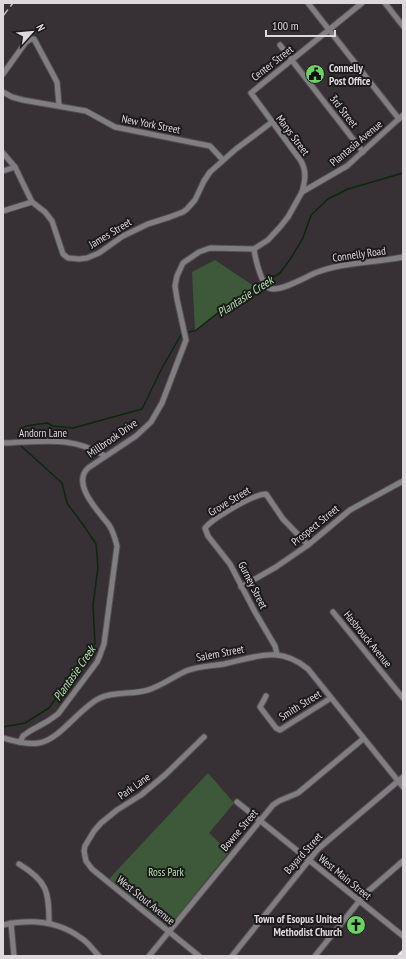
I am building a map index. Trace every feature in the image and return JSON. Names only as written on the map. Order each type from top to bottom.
[{"type":"street","points":[[308,3],[401,117]]},
{"type":"street","name":"Center Street","points":[[251,93],[362,3]]},
{"type":"street","points":[[385,3],[403,26]]},
{"type":"street","points":[[3,74],[20,50],[31,39],[36,40],[57,82],[60,105]]},
{"type":"street","name":"3rd Street","points":[[280,45],[363,152]]},
{"type":"street","name":"New York Street","points":[[3,92],[12,97],[23,100],[60,105],[86,111],[115,127],[210,146],[223,160]]},
{"type":"street","name":"Marys Street","points":[[251,93],[305,168],[302,192]]},
{"type":"street","name":"Plantasia Avenue","points":[[302,192],[347,166],[401,117]]},
{"type":"street","name":"James Street","points":[[3,153],[15,167],[30,194],[32,202],[45,212],[52,221],[63,254],[72,259],[87,258],[99,254],[131,232],[148,224],[177,215],[187,209],[195,200],[210,172],[272,122]]},
{"type":"street","points":[[3,171],[15,167]]},
{"type":"street","points":[[254,248],[268,240],[288,217],[302,192]]},
{"type":"street","points":[[3,211],[32,202]]},
{"type":"street","name":"Millbrook Drive","points":[[20,742],[23,736],[58,714],[97,662],[104,644],[117,546],[112,531],[88,498],[83,484],[83,479],[85,471],[104,456],[136,436],[151,422],[162,403],[186,340],[175,286],[177,276],[183,263],[199,252],[210,248],[254,248]]},
{"type":"street","name":"Connelly Road","points":[[254,248],[260,273],[266,286],[270,289],[284,287],[332,267],[403,257]]},
{"type":"street","name":"Andorn Lane","points":[[3,443],[66,441],[83,445],[104,456]]},
{"type":"street","name":"Prospect Street","points":[[242,586],[276,567],[308,545],[350,510],[403,481]]},
{"type":"street","name":"Grove Street","points":[[205,528],[242,502],[264,494],[268,495],[283,519],[308,545]]},
{"type":"street","name":"Gurney Street","points":[[205,528],[208,536],[230,564],[275,646],[277,654]]},
{"type":"street","name":"Hasbrouck Avenue","points":[[333,612],[403,698]]},
{"type":"street","name":"Salem Street","points":[[3,738],[20,742],[38,743],[51,738],[86,707],[106,696],[147,690],[194,668],[229,663],[265,654],[277,654],[291,658],[301,664],[314,677],[363,739],[403,786]]},
{"type":"street","name":"Smith Street","points":[[266,696],[260,708],[276,728],[280,730],[331,698]]},
{"type":"street","name":"Park Lane","points":[[85,856],[85,846],[102,823],[117,810],[141,795],[165,775],[204,737]]},
{"type":"street","name":"Bowne Street","points":[[149,956],[273,805],[298,793],[363,739]]},
{"type":"street","name":"Bayard Street","points":[[232,956],[318,849],[403,777]]},
{"type":"street","name":"West Main Street","points":[[237,802],[403,936]]},
{"type":"street","name":"West Stout Avenue","points":[[85,856],[88,865],[92,869],[199,956]]},
{"type":"street","points":[[315,956],[359,901],[375,884],[403,861]]},
{"type":"street","points":[[19,864],[37,876],[45,887],[49,902],[49,923]]},
{"type":"street","points":[[11,923],[14,956]]},
{"type":"street","points":[[3,925],[11,923],[49,923],[68,929],[82,938],[99,956]]},
{"type":"green space","points":[[215,260],[255,287],[234,300],[195,331],[192,272]]},
{"type":"green space","name":"Ross Park","points":[[208,773],[234,803],[209,833],[229,852],[172,923],[166,925],[109,879]]},
{"type":"waterway","name":"Plantasie Creek","points":[[189,332],[195,331],[234,300],[280,273],[303,238],[311,215],[328,199],[348,189],[403,173]]},
{"type":"waterway","name":"Plantasie Creek","points":[[18,439],[20,430],[26,426],[47,423],[53,426],[73,428],[142,409],[162,368],[181,335]]},
{"type":"waterway","name":"Plantasie Creek","points":[[3,727],[25,723],[49,708],[95,644],[93,605],[98,567],[96,544],[67,503],[62,483],[21,446]]},
{"type":"railway","points":[[3,16],[13,3]]},
{"type":"place","name":"Connelly Post Office","points":[[315,74]]},
{"type":"place","name":"Town of Esopus United Methodist Church","points":[[356,925]]}]
